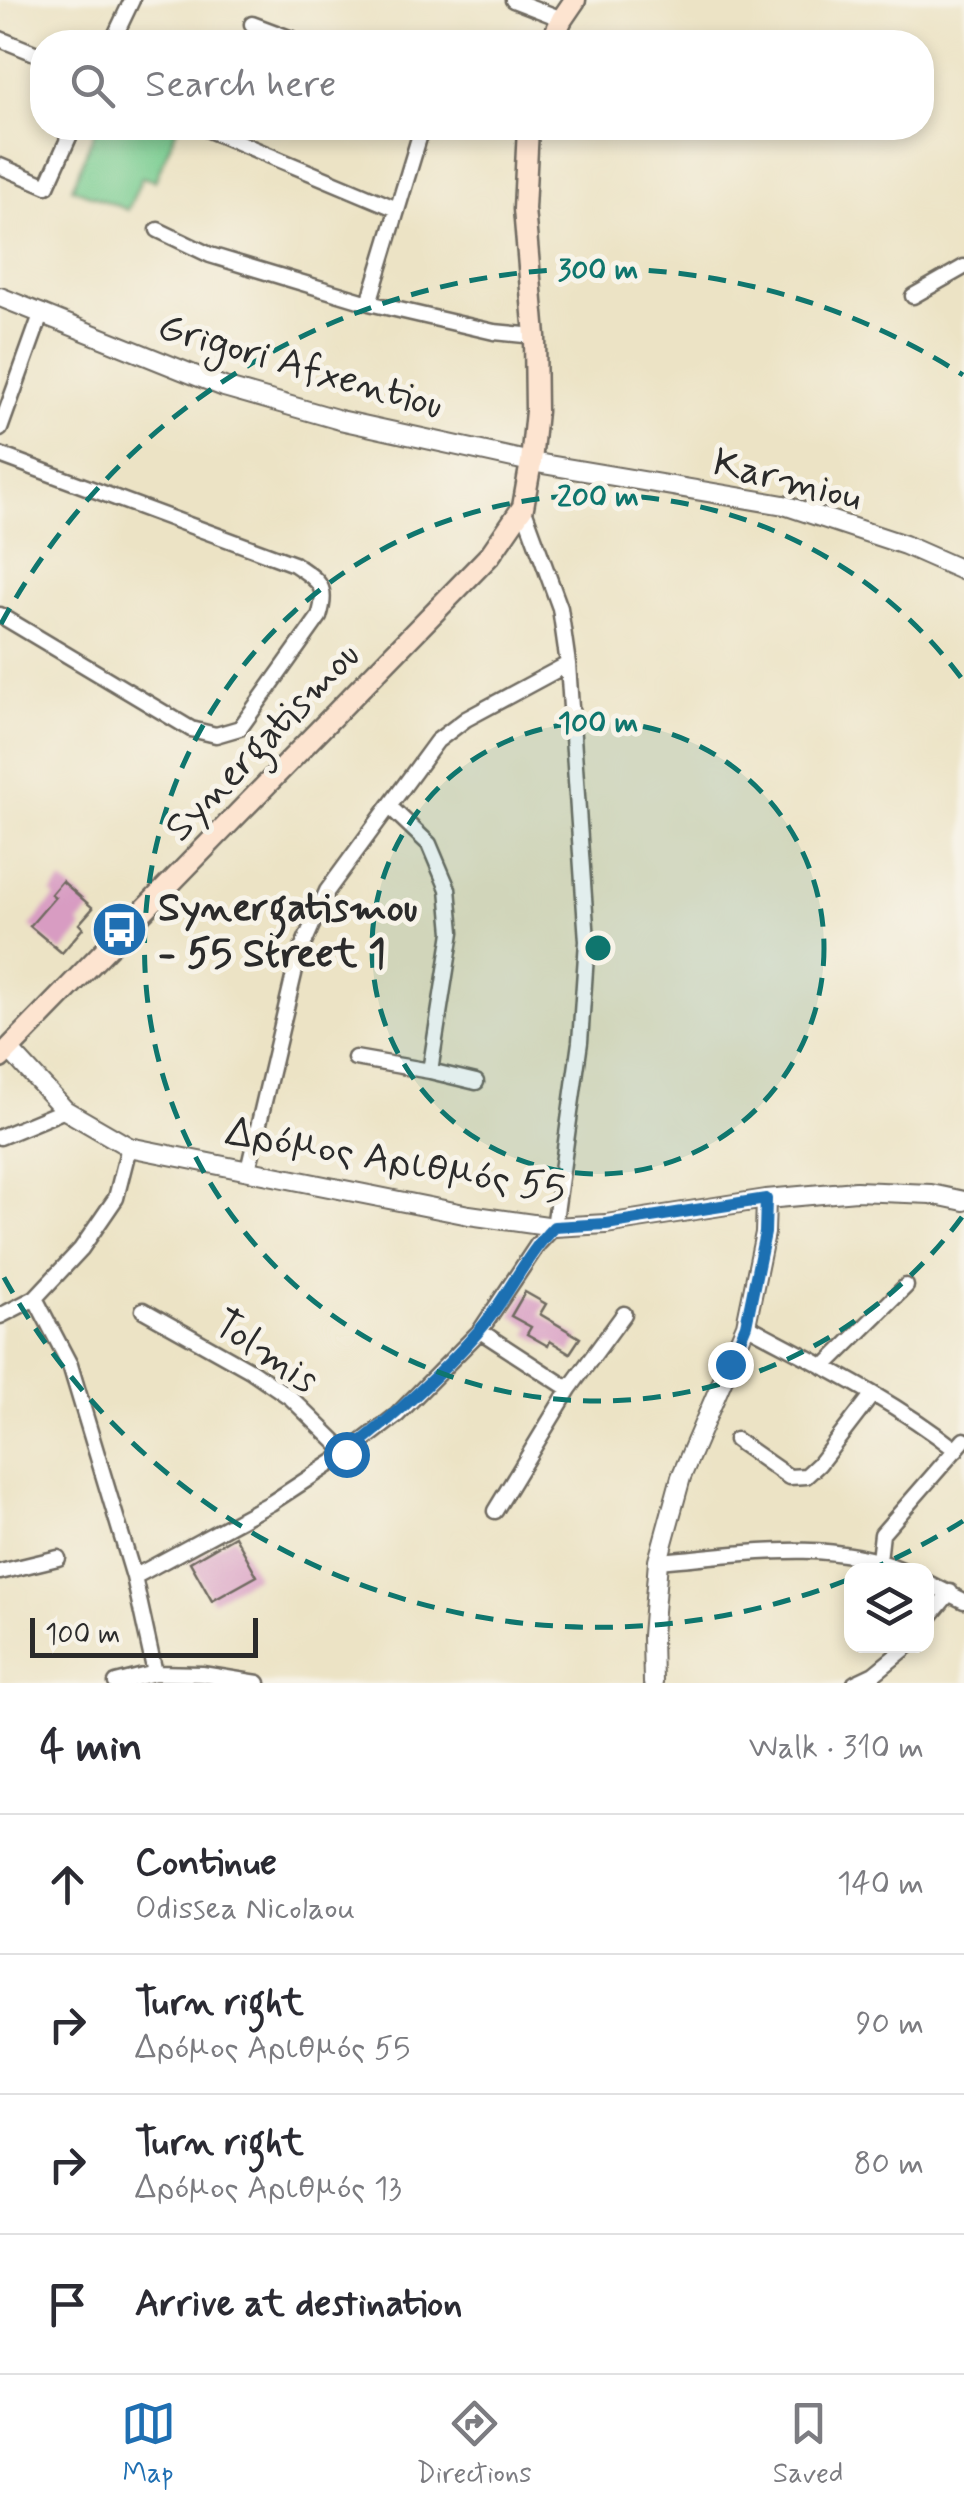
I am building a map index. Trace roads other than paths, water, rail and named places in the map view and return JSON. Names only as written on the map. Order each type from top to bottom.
[{"type":"main road","points":[[557,30],[575,0]]},
{"type":"main road","points":[[523,506],[536,411],[535,336],[524,209],[527,140]]},
{"type":"main road","name":"Synergatismou","points":[[4,1054],[490,555],[523,506]]},
{"type":"street","points":[[118,30],[132,0]]},
{"type":"street","points":[[513,0],[562,18]]},
{"type":"street","points":[[252,24],[268,30]]},
{"type":"street","points":[[0,39],[30,51]]},
{"type":"street","points":[[0,166],[48,186],[68,140]]},
{"type":"street","points":[[233,140],[397,209]]},
{"type":"street","points":[[369,303],[418,140]]},
{"type":"street","points":[[158,230],[210,255],[369,303],[494,332],[535,336]]},
{"type":"street","points":[[913,296],[964,268]]},
{"type":"street","name":"Grigori Afxentiou","points":[[0,297],[224,387],[340,420],[531,462]]},
{"type":"street","points":[[0,430],[42,312]]},
{"type":"street","points":[[0,454],[294,564],[318,580],[325,598],[319,617],[240,728],[216,735],[192,729],[0,615]]},
{"type":"street","name":"Karmiou","points":[[531,462],[784,505],[905,546],[964,571]]},
{"type":"street","points":[[134,1577],[271,1503],[397,1415],[480,1331],[538,1244],[554,1227],[580,1042],[586,941],[568,664],[560,608],[523,506]]},
{"type":"street","points":[[248,1170],[298,957],[327,891],[436,741],[466,719],[568,664]]},
{"type":"street","points":[[389,806],[429,844],[448,890],[452,932],[430,1071]]},
{"type":"street","name":"Δρόμος Αριθμός 55","points":[[4,1054],[64,1110],[128,1147],[469,1216],[554,1227],[606,1224],[766,1199],[856,1191],[931,1194],[964,1201]]},
{"type":"street","points":[[355,1058],[476,1082]]},
{"type":"street","points":[[0,1137],[64,1110]]},
{"type":"street","points":[[0,1316],[35,1298],[81,1249],[116,1198],[128,1147]]},
{"type":"street","points":[[653,1683],[658,1561],[681,1477],[746,1325],[765,1233],[766,1199]]},
{"type":"street","points":[[824,1367],[906,1286]]},
{"type":"street","points":[[35,1298],[70,1364],[134,1577],[155,1673]]},
{"type":"street","name":"Tolmis","points":[[143,1310],[278,1388],[346,1454]]},
{"type":"street","points":[[495,1511],[569,1388],[624,1314]]},
{"type":"street","points":[[746,1325],[960,1445],[882,1534],[879,1560]]},
{"type":"street","points":[[480,1331],[569,1388]]},
{"type":"street","points":[[736,1440],[789,1477],[806,1476],[872,1395]]},
{"type":"street","points":[[658,1561],[827,1551],[886,1563]]},
{"type":"street","points":[[0,1572],[58,1558]]},
{"type":"street","points":[[934,1585],[964,1601]]},
{"type":"street","points":[[934,1612],[950,1592]]},
{"type":"street","points":[[855,1683],[874,1674],[900,1653]]},
{"type":"street","points":[[116,1683],[155,1673],[202,1674],[258,1683]]},
{"type":"place","name":"Synergatismou - 55 Street 1","points":[[119,929]]}]
